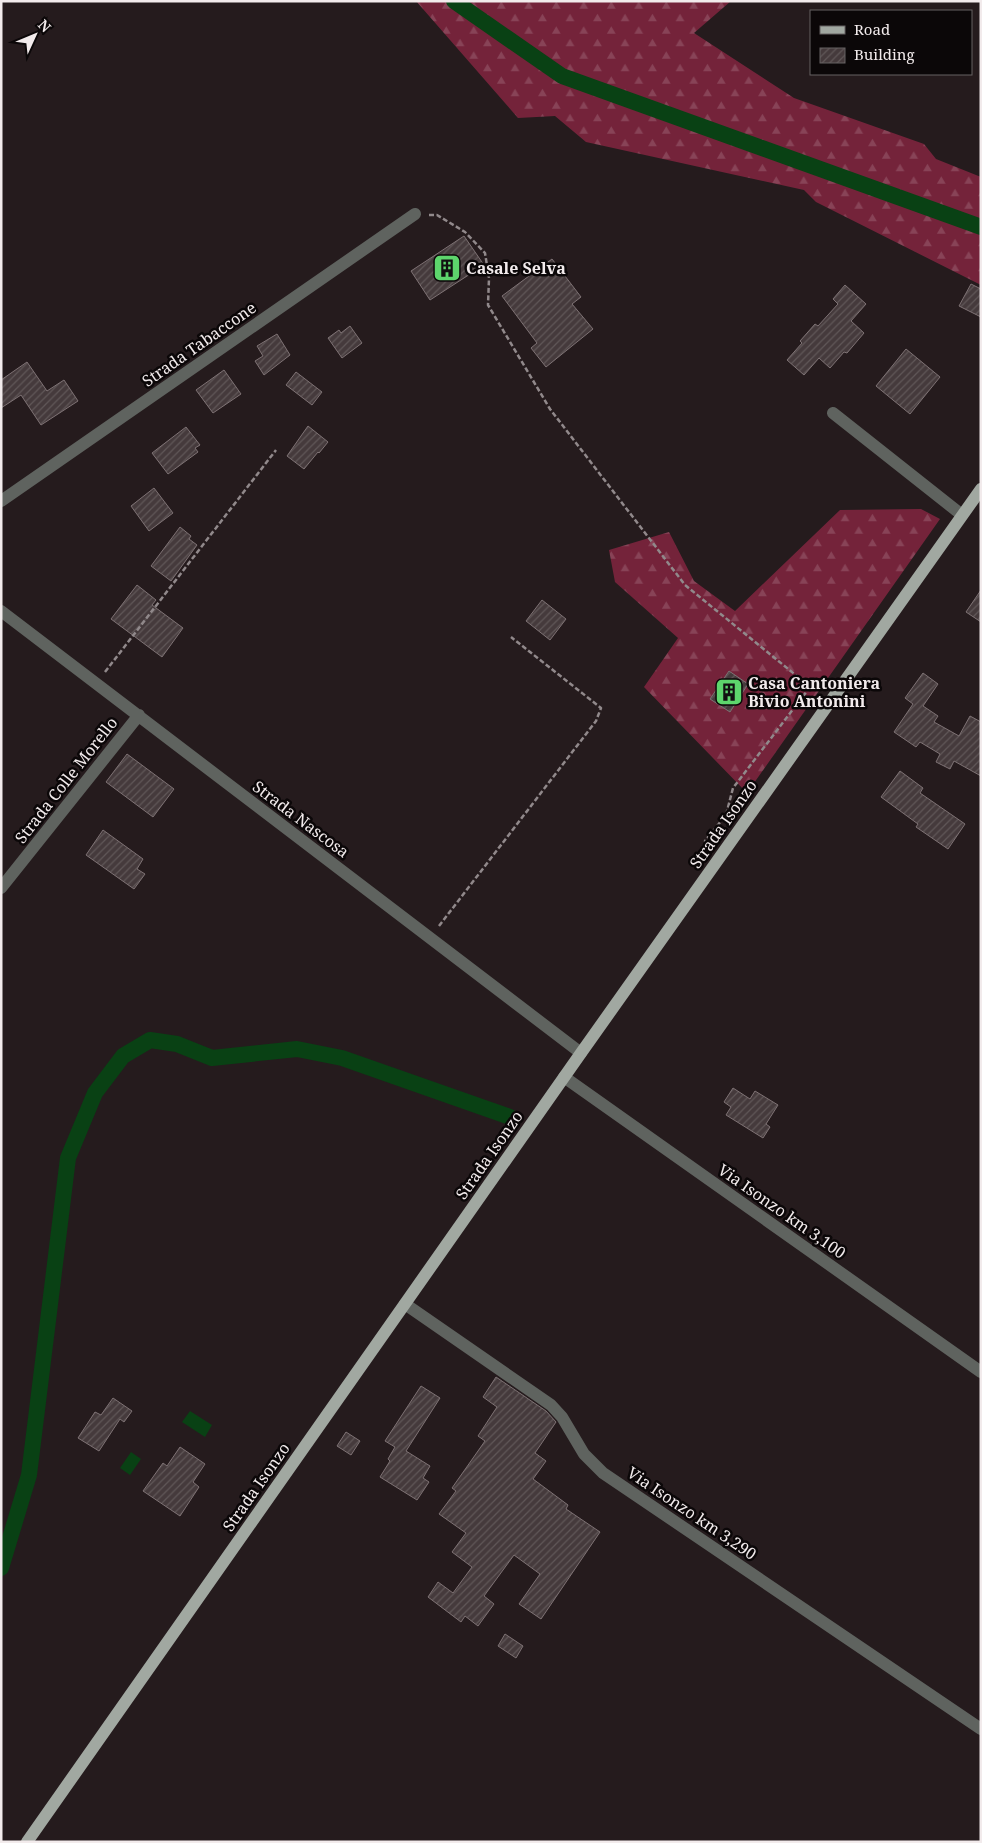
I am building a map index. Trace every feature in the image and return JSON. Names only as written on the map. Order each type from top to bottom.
[{"type":"main road","name":"Strada Isonzo","points":[[27,1842],[581,1052],[981,489]]},
{"type":"street","name":"Strada Tabaccone","points":[[1,502],[415,214]]},
{"type":"street","points":[[833,413],[962,515]]},
{"type":"street","name":"Strada Nascosa","points":[[1,611],[581,1052]]},
{"type":"street","name":"Strada Colle Morello","points":[[1,888],[139,715]]},
{"type":"street","name":"Via Isonzo km 3,100","points":[[564,1077],[981,1372]]},
{"type":"street","name":"Via Isonzo km 3,290","points":[[405,1304],[552,1406],[562,1417],[578,1447],[603,1473],[981,1729]]},
{"type":"path","points":[[415,214],[437,215],[465,232],[485,253],[489,278],[488,305],[545,401],[685,585],[803,680],[807,692],[733,788],[726,815],[705,841],[722,854]]},
{"type":"path","points":[[96,684],[276,450]]},
{"type":"path","points":[[430,938],[596,721],[601,708],[512,637]]},
{"type":"green space","points":[[416,1],[731,1],[694,33],[794,98],[924,144],[936,159],[981,177],[981,285],[816,202],[804,190],[586,142],[555,116],[518,118]]},
{"type":"green space","points":[[921,509],[940,519],[747,793],[644,687],[678,638],[615,582],[609,550],[669,532],[694,581],[735,611],[840,510]]},
{"type":"shaded area","points":[[190,1411],[212,1425],[205,1437],[182,1422]]},
{"type":"shaded area","points":[[131,1452],[141,1459],[130,1475],[120,1468]]},
{"type":"building","name":"Casale Selva","points":[[464,236],[484,265],[430,300],[411,271]]},
{"type":"building","points":[[552,259],[581,297],[572,304],[593,329],[546,367],[531,348],[537,343],[502,296]]},
{"type":"building","points":[[971,284],[981,289],[981,317],[959,306]]},
{"type":"building","points":[[845,285],[866,304],[851,321],[864,333],[847,353],[844,352],[830,368],[819,358],[804,375],[787,360],[815,324],[818,326],[838,304],[833,299]]},
{"type":"building","points":[[350,326],[362,343],[342,358],[328,338],[339,330],[341,333]]},
{"type":"building","points":[[277,334],[290,355],[264,375],[255,361],[263,356],[257,346]]},
{"type":"building","points":[[906,349],[940,377],[910,414],[876,386]]},
{"type":"building","points":[[27,362],[47,391],[64,380],[78,401],[41,425],[21,395],[1,408],[1,380]]},
{"type":"building","points":[[224,370],[241,394],[213,413],[196,390]]},
{"type":"building","points":[[296,372],[322,392],[312,405],[286,385]]},
{"type":"building","points":[[308,426],[328,442],[304,469],[287,456]]},
{"type":"building","points":[[186,427],[200,445],[195,448],[198,452],[168,474],[152,453]]},
{"type":"building","points":[[154,488],[173,513],[149,531],[131,506]]},
{"type":"building","points":[[180,527],[191,536],[189,539],[197,545],[171,581],[151,566]]},
{"type":"building","points":[[137,585],[156,600],[152,605],[183,628],[162,657],[111,619]]},
{"type":"building","points":[[981,590],[981,622],[966,612]]},
{"type":"building","points":[[542,600],[566,619],[550,640],[526,621]]},
{"type":"building","name":"Casa Cantoniera Bivio Antonini","points":[[729,671],[748,684],[730,712],[710,699]]},
{"type":"building","points":[[923,673],[938,684],[923,706],[938,716],[934,722],[959,736],[970,716],[981,722],[981,776],[954,761],[950,769],[936,762],[940,754],[920,742],[916,747],[894,732],[913,704],[905,698]]},
{"type":"building","points":[[127,754],[174,789],[153,817],[106,782]]},
{"type":"building","points":[[900,771],[923,788],[920,793],[965,824],[948,849],[916,827],[918,824],[881,797]]},
{"type":"building","points":[[103,830],[143,859],[137,869],[145,874],[134,889],[86,855]]},
{"type":"building","points":[[733,1088],[750,1099],[755,1091],[778,1105],[766,1124],[770,1127],[763,1138],[726,1115],[731,1107],[724,1102]]},
{"type":"building","points":[[496,1377],[546,1411],[556,1422],[535,1453],[546,1461],[533,1479],[568,1505],[566,1509],[600,1532],[541,1619],[519,1604],[540,1574],[514,1555],[484,1596],[494,1604],[478,1626],[465,1616],[461,1622],[428,1597],[438,1582],[453,1593],[472,1567],[452,1552],[466,1533],[439,1514],[456,1491],[452,1488],[485,1441],[478,1436],[497,1407],[483,1397]]},
{"type":"building","points":[[421,1386],[440,1398],[406,1451],[430,1466],[423,1478],[429,1482],[417,1500],[380,1477],[390,1461],[388,1459],[395,1447],[385,1441]]},
{"type":"building","points":[[113,1398],[132,1411],[124,1422],[120,1419],[99,1451],[78,1438],[95,1412],[101,1415]]},
{"type":"building","points":[[346,1432],[360,1441],[351,1455],[337,1446]]},
{"type":"building","points":[[180,1447],[205,1464],[193,1482],[199,1487],[180,1516],[143,1491],[163,1463],[167,1466]]},
{"type":"building","points":[[505,1634],[523,1646],[516,1658],[498,1646]]},
{"type":"waterway","points":[[454,1],[562,76],[981,227]]},
{"type":"waterway","points":[[1,1568],[29,1475],[68,1158],[95,1093],[123,1056],[150,1040],[177,1044],[212,1058],[297,1049],[342,1058],[510,1117]]},
{"type":"place","name":"Casale Selva","points":[[447,268]]},
{"type":"place","name":"Casa Cantoniera Bivio Antonini","points":[[729,692]]}]
